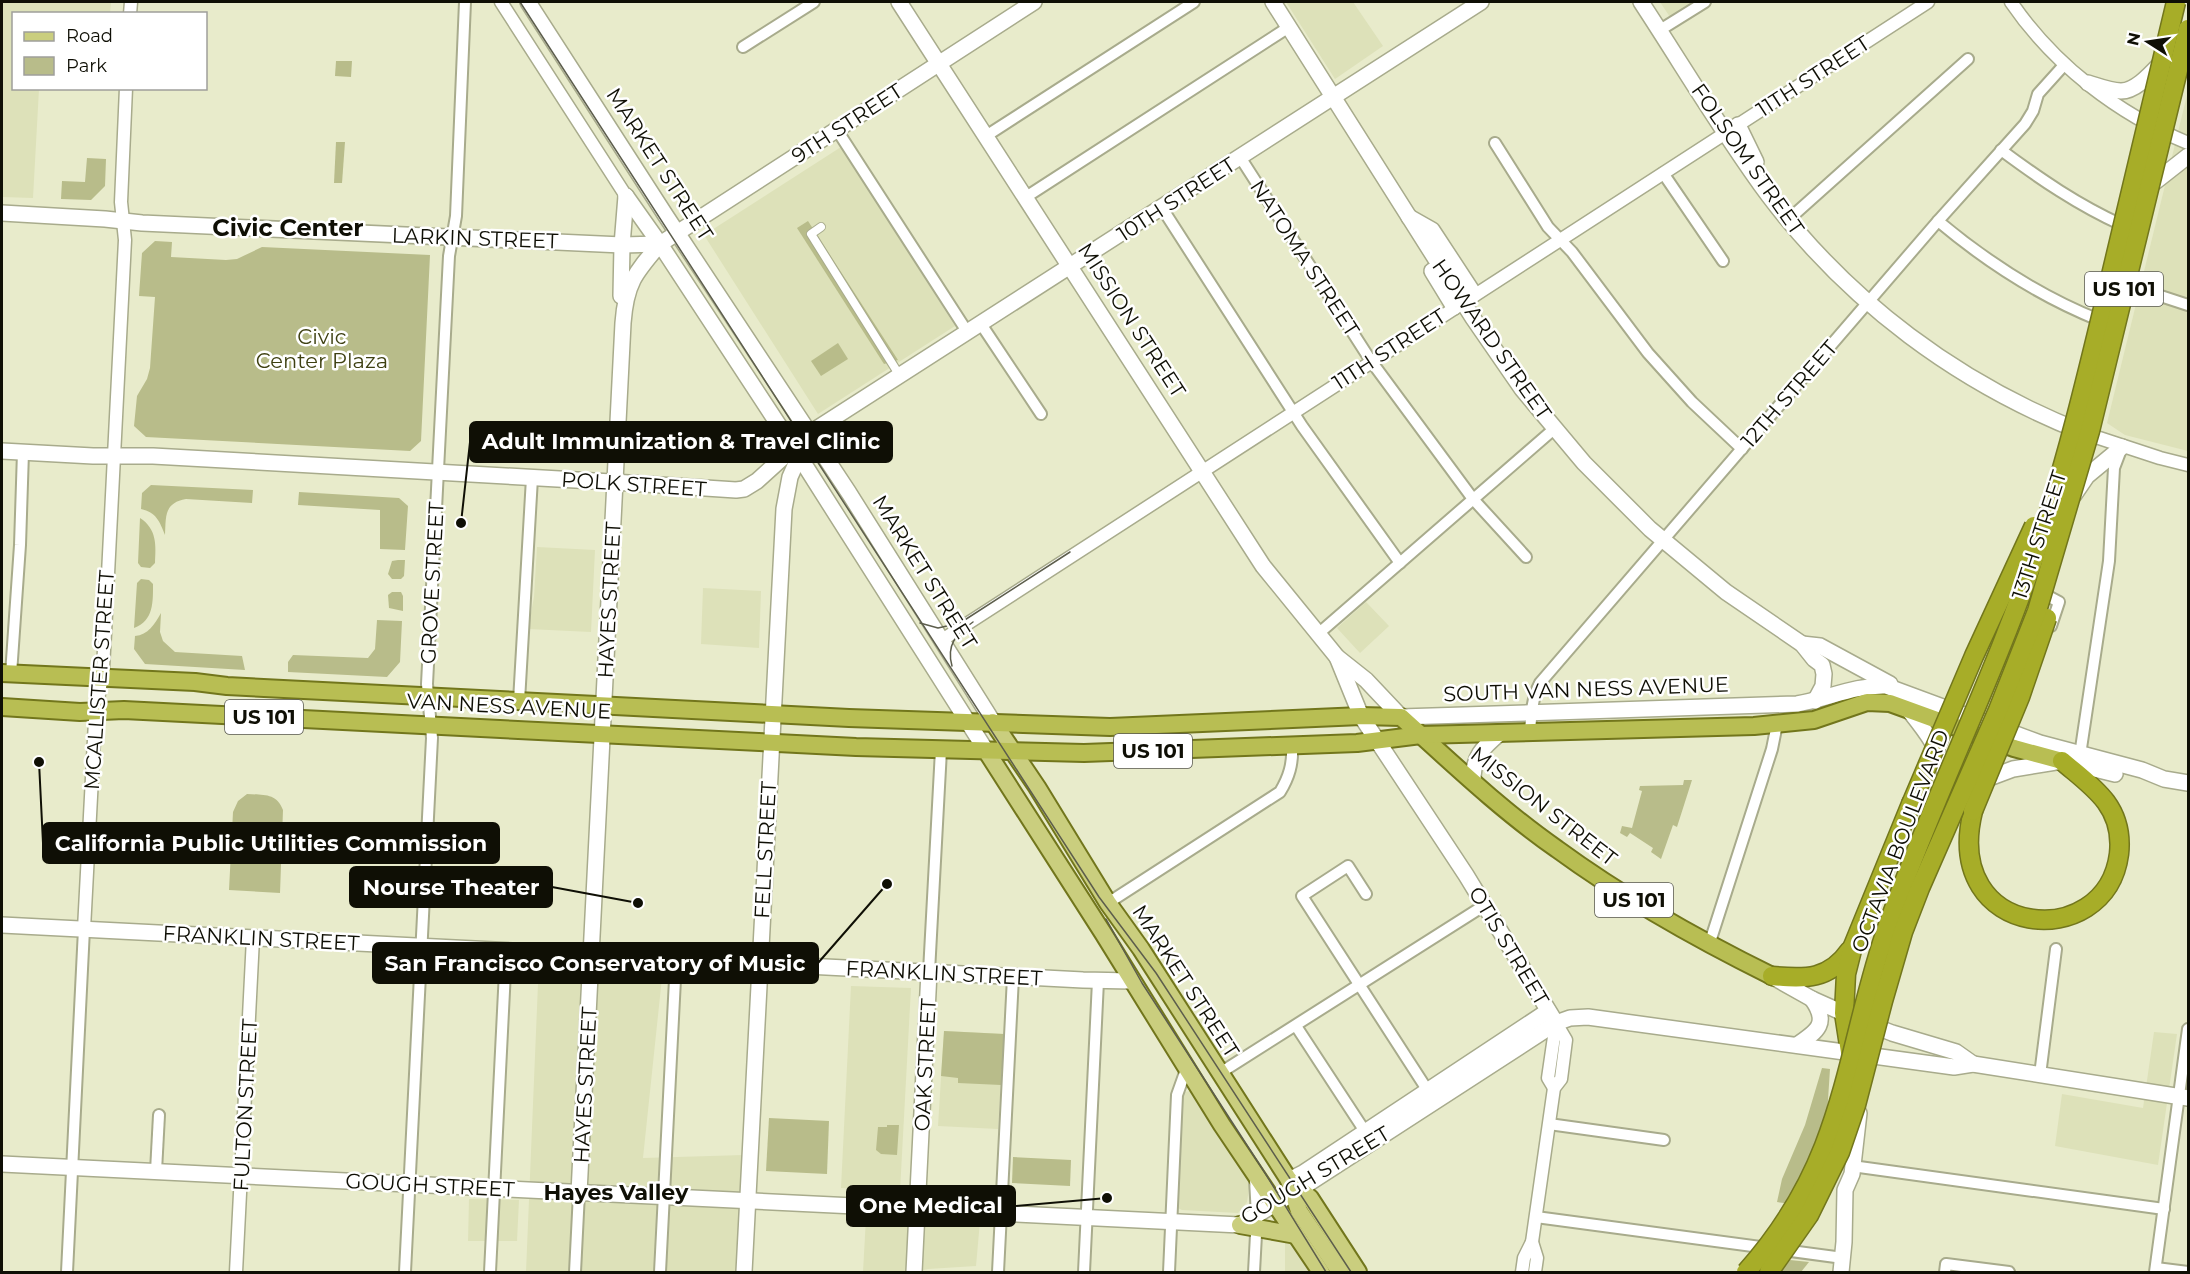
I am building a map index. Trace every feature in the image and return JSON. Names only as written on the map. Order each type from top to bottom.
[{"type":"highway","name":"US 101","points":[[1772,976],[1803,978],[1830,971],[1853,946],[1974,656],[2068,450],[2177,2]]},
{"type":"highway","name":"US 101","points":[[2062,761],[2107,803],[2116,823],[2120,846],[2118,862],[2113,876],[2096,900],[2072,915],[2046,920],[2023,918],[1992,900],[1978,882],[1969,855],[1968,837],[1978,797],[2008,727],[2038,647],[2054,582],[2056,548],[2090,431],[2188,29]]},
{"type":"highway","name":"OCTAVIA BOULEVARD","points":[[1746,1272],[1768,1246],[1794,1207],[1824,1146],[1887,927],[2011,624],[2068,450]]},
{"type":"highway","name":"OCTAVIA BOULEVARD","points":[[1769,1272],[1809,1215],[1840,1152],[1856,1105],[1903,932],[2014,672],[2037,611],[2056,548]]},
{"type":"highway","name":"VAN NESS AVENUE","points":[[6,674],[101,677],[227,686],[772,714],[993,722]]},
{"type":"highway","name":"SOUTH VAN NESS AVENUE","points":[[1014,753],[1292,746],[1421,735],[1754,726],[1814,720],[1876,701],[1968,724],[2062,761]]},
{"type":"highway","name":"VAN NESS AVENUE","points":[[2,707],[124,710],[1014,753]]},
{"type":"highway","name":"SOUTH VAN NESS AVENUE","points":[[993,722],[1110,727],[1361,716],[1401,717]]},
{"type":"highway","name":"MISSION STREET","points":[[1401,717],[1473,781],[1567,857],[1709,945],[1772,976]]},
{"type":"highway","points":[[1850,1052],[1851,1017],[1846,974],[1853,946]]},
{"type":"main road","name":"MARKET STREET","points":[[528,2],[810,433],[1108,903],[1141,949],[1291,1182],[1299,1211],[1340,1272]]},
{"type":"main road","name":"MISSION STREET","points":[[899,2],[1263,566],[1336,657],[1366,680],[1401,717]]},
{"type":"main road","name":"9TH STREET","points":[[660,244],[1031,2]]},
{"type":"main road","name":"HOWARD STREET","points":[[1273,2],[1504,365],[1554,429],[1606,487],[1663,541],[1726,592],[1802,644],[1822,665],[1823,686],[1815,701]]},
{"type":"main road","name":"10TH STREET","points":[[810,433],[1481,2]]},
{"type":"main road","name":"13TH STREET","points":[[1851,1017],[2028,575],[2073,428],[2177,2]]},
{"type":"main road","name":"FOLSOM STREET","points":[[1644,3],[1660,30],[1732,129],[1765,190],[1788,220],[1828,264],[1908,336],[1960,372],[2000,396],[2090,435]]},
{"type":"main road","name":"13TH STREET","points":[[1845,1190],[1852,1166],[1862,1093],[1897,952],[1913,907],[2022,656],[2044,594],[2090,435],[2188,38]]},
{"type":"main road","points":[[2088,83],[2117,90],[2128,90],[2142,81],[2163,61]]},
{"type":"main road","points":[[2151,185],[2188,156]]},
{"type":"main road","name":"MARKET STREET","points":[[626,196],[796,452],[1255,1176],[1321,1272]]},
{"type":"main road","points":[[622,323],[622,245],[626,196]]},
{"type":"main road","name":"LARKIN STREET","points":[[2,213],[452,237],[622,245],[660,244]]},
{"type":"main road","points":[[622,323],[630,282],[660,244]]},
{"type":"main road","name":"HAYES STREET","points":[[579,1192],[622,323]]},
{"type":"main road","name":"POLK STREET","points":[[114,456],[438,472],[724,490],[744,489],[757,481],[796,452],[810,433]]},
{"type":"main road","points":[[2071,501],[2087,476],[2122,447]]},
{"type":"main road","points":[[2,451],[114,456]]},
{"type":"main road","name":"FELL STREET","points":[[744,1272],[784,509],[796,452]]},
{"type":"main road","name":"HOWARD STREET","points":[[1802,644],[1820,646],[1903,692]]},
{"type":"main road","name":"MISSION STREET","points":[[1336,657],[1361,716],[1378,740]]},
{"type":"main road","name":"SOUTH VAN NESS AVENUE","points":[[1401,717],[1779,705],[1815,701],[1873,686],[1886,686],[1968,724]]},
{"type":"main road","points":[[1754,726],[1763,716],[1778,713],[1779,705]]},
{"type":"main road","points":[[1714,728],[1718,717],[1736,715],[1752,706]]},
{"type":"main road","points":[[1908,709],[1932,738],[1946,777]]},
{"type":"main road","name":"SOUTH VAN NESS AVENUE","points":[[1989,732],[2014,734],[2080,755],[2142,770],[2164,779]]},
{"type":"main road","points":[[1473,781],[1473,766],[1479,755],[1487,744],[1500,733]]},
{"type":"main road","name":"OTIS STREET","points":[[1378,740],[1485,905],[1552,1017],[1588,1017],[1850,1052]]},
{"type":"main road","points":[[1959,801],[1979,783],[1998,774],[2026,766],[2062,761]]},
{"type":"main road","name":"SOUTH VAN NESS AVENUE","points":[[2062,761],[2141,780],[2164,779],[2188,783]]},
{"type":"main road","name":"FRANKLIN STREET","points":[[2,925],[1013,977],[1131,981]]},
{"type":"main road","name":"OAK STREET","points":[[914,1272],[929,972]]},
{"type":"main road","name":"MISSION STREET","points":[[1772,976],[1812,999],[1851,1017],[1956,1052],[1972,1064]]},
{"type":"main road","name":"MARKET STREET","points":[[1131,981],[1148,986],[1156,992],[1260,1152],[1310,1198],[1358,1272]]},
{"type":"main road","points":[[1797,1045],[1815,1032],[1820,1025],[1820,1015],[1812,999]]},
{"type":"main road","name":"GOUGH STREET","points":[[1369,1137],[1428,1091],[1552,1017]]},
{"type":"main road","name":"GOUGH STREET","points":[[2,1164],[1171,1221],[1251,1222],[1276,1204],[1291,1182],[1369,1137],[1552,1017]]},
{"type":"main road","points":[[1842,1265],[1845,1190],[1839,1175],[1844,1095],[1850,1052]]},
{"type":"main road","name":"MISSION STREET","points":[[1850,1052],[1954,1067],[1972,1064],[2184,1098]]},
{"type":"main road","name":"MARKET STREET","points":[[1197,1082],[1231,1123],[1263,1173],[1276,1204]]},
{"type":"main road","points":[[1251,1222],[1296,1235]]},
{"type":"street","name":"GROVE STREET","points":[[405,1272],[432,738],[427,684],[449,256],[456,216],[465,2]]},
{"type":"street","name":"MARKET STREET","points":[[501,2],[626,196]]},
{"type":"street","points":[[743,48],[814,2]]},
{"type":"street","points":[[986,136],[1194,2]]},
{"type":"street","points":[[1660,30],[1705,2]]},
{"type":"street","name":"11TH STREET","points":[[942,640],[1371,360],[1928,2]]},
{"type":"street","points":[[2011,2],[2043,42],[2088,83],[2148,124],[2188,143]]},
{"type":"street","points":[[1026,197],[1289,27]]},
{"type":"street","points":[[1788,220],[1968,59]]},
{"type":"street","name":"12TH STREET","points":[[1530,733],[1531,714],[1540,683],[1938,221],[2025,124],[2033,111],[2038,94],[2065,64]]},
{"type":"street","name":"MCALLISTER STREET","points":[[67,1272],[96,711],[101,677],[125,240],[121,202],[126,90]]},
{"type":"street","points":[[837,130],[968,333]]},
{"type":"street","points":[[1495,144],[1548,228],[1572,252],[1617,315],[1655,361],[1708,418],[1742,448]]},
{"type":"street","points":[[2001,150],[2093,213],[2122,225]]},
{"type":"street","name":"NATOMA STREET","points":[[1240,157],[1371,360],[1473,499],[1526,557]]},
{"type":"street","points":[[1663,173],[1723,261]]},
{"type":"street","points":[[1162,208],[1293,412],[1400,563]]},
{"type":"street","points":[[1938,221],[2020,281],[2063,305],[2099,320]]},
{"type":"street","points":[[821,227],[811,234],[900,376]]},
{"type":"street","points":[[2127,285],[2188,305]]},
{"type":"street","points":[[981,324],[1041,414]]},
{"type":"street","points":[[1318,634],[1554,429]]},
{"type":"street","name":"FOLSOM STREET","points":[[2090,435],[2122,447],[2188,465]]},
{"type":"street","points":[[2080,755],[2109,561],[2115,468],[2122,447]]},
{"type":"street","points":[[6,674],[14,625],[23,452]]},
{"type":"street","points":[[519,701],[532,478]]},
{"type":"street","name":"13TH STREET","points":[[2014,734],[2059,602],[2044,594]]},
{"type":"street","points":[[1709,945],[1772,749],[1777,724]]},
{"type":"street","points":[[1108,903],[1280,792],[1288,777],[1293,758],[1292,746]]},
{"type":"street","name":"OAK STREET","points":[[929,972],[941,750]]},
{"type":"street","points":[[1366,894],[1348,866],[1302,896],[1428,1091]]},
{"type":"street","points":[[1220,1073],[1485,905]]},
{"type":"street","name":"FULTON STREET","points":[[236,1272],[253,938]]},
{"type":"street","points":[[2040,1075],[2056,949]]},
{"type":"street","points":[[490,1272],[506,951]]},
{"type":"street","points":[[660,1272],[676,960]]},
{"type":"street","points":[[998,1272],[1013,977]]},
{"type":"street","points":[[1084,1272],[1098,981]]},
{"type":"street","points":[[1522,1272],[1524,1258],[1532,1242],[1554,1088],[1561,1079],[1566,1040],[1552,1017]]},
{"type":"street","points":[[1296,1026],[1369,1137]]},
{"type":"street","points":[[2188,1029],[2184,1098],[2164,1209],[2156,1270],[2188,1272]]},
{"type":"street","points":[[1169,1272],[1177,1095],[1187,1067]]},
{"type":"street","points":[[156,1171],[159,1115]]},
{"type":"street","points":[[1549,1124],[1664,1140]]},
{"type":"street","points":[[1852,1166],[2164,1209]]},
{"type":"street","points":[[1254,1272],[1251,1222],[1255,1176]]},
{"type":"street","name":"HAYES STREET","points":[[575,1272],[579,1192]]},
{"type":"street","points":[[1536,1217],[1842,1265]]},
{"type":"street","points":[[1532,1242],[1537,1258],[1535,1272]]},
{"type":"street","points":[[1946,1268],[2009,1272]]},
{"type":"shaded area","points":[[2,2],[111,2],[110,12],[12,12],[12,90],[39,90],[33,198],[2,197]]},
{"type":"shaded area","points":[[1286,2],[1353,2],[1383,46],[1335,79]]},
{"type":"shaded area","points":[[1660,2],[1693,2],[1670,17]]},
{"type":"shaded area","points":[[2188,91],[2188,451],[2125,435],[2107,423]]},
{"type":"shaded area","points":[[841,147],[955,326],[818,414],[704,235]]},
{"type":"shaded area","points":[[537,547],[595,550],[591,632],[528,629],[534,597]]},
{"type":"shaded area","points":[[703,588],[761,591],[759,648],[701,644]]},
{"type":"shaded area","points":[[1366,602],[1389,626],[1360,653],[1337,628]]},
{"type":"shaded area","points":[[539,960],[663,968],[643,1158],[744,1155],[738,1272],[526,1272]]},
{"type":"shaded area","points":[[851,986],[911,988],[900,1191],[841,1188]]},
{"type":"shaded area","points":[[944,1031],[1004,1034],[998,1129],[938,1126]]},
{"type":"shaded area","points":[[2154,1032],[2177,1034],[2158,1165],[2055,1146],[2062,1094],[2143,1108]]},
{"type":"shaded area","points":[[1191,1091],[1250,1182],[1247,1202],[1238,1213],[1178,1208],[1183,1092]]},
{"type":"shaded area","points":[[469,1199],[519,1200],[517,1241],[468,1241]]},
{"type":"shaded area","points":[[866,1218],[980,1221],[976,1266],[914,1272],[863,1272]]},
{"type":"shaded area","points":[[1289,1241],[1309,1272],[1285,1272],[1285,1243]]},
{"type":"green space","points":[[336,61],[352,61],[351,77],[335,76]]},
{"type":"green space","points":[[336,142],[345,142],[342,183],[334,183]]},
{"type":"green space","points":[[87,158],[106,159],[105,186],[91,200],[61,199],[62,181],[85,182]]},
{"type":"green space","points":[[808,221],[898,360],[884,364],[797,228]]},
{"type":"green space","name":"Civic Center Plaza","points":[[155,241],[172,242],[171,257],[226,260],[237,259],[262,247],[430,255],[421,441],[410,451],[146,437],[134,426],[137,396],[147,379],[150,368],[155,297],[139,296],[142,253]]},
{"type":"green space","points":[[838,343],[848,359],[821,376],[811,361]]},
{"type":"green space","points":[[151,485],[253,490],[252,503],[186,499],[179,501],[168,511],[165,535],[154,515],[141,509],[142,493]]},
{"type":"green space","points":[[299,492],[399,498],[408,506],[405,550],[380,549],[380,510],[298,505]]},
{"type":"green space","points":[[140,518],[150,527],[154,538],[155,563],[150,568],[141,567],[138,563]]},
{"type":"green space","points":[[405,560],[404,576],[401,579],[392,579],[388,574],[392,561]]},
{"type":"green space","points":[[141,579],[149,580],[153,584],[152,604],[145,621],[134,628],[137,583]]},
{"type":"green space","points":[[392,592],[401,592],[403,611],[389,608],[388,595]]},
{"type":"green space","points":[[161,613],[160,632],[163,641],[175,652],[242,656],[245,670],[145,664],[134,649],[135,636],[154,625]]},
{"type":"green space","points":[[377,620],[402,621],[400,662],[387,677],[288,672],[288,662],[293,655],[368,658],[375,649]]},
{"type":"green space","points":[[1684,780],[1692,780],[1677,827],[1673,825],[1661,859],[1651,852],[1653,848],[1630,833],[1627,837],[1620,833],[1622,826],[1632,828],[1642,791],[1639,790],[1640,786],[1683,785]]},
{"type":"green space","points":[[247,794],[273,798],[283,810],[280,893],[229,890],[233,812],[238,801]]},
{"type":"green space","points":[[944,1031],[1004,1034],[1001,1085],[958,1083],[958,1078],[941,1076]]},
{"type":"green space","points":[[1822,1068],[1830,1069],[1821,1208],[1777,1202],[1782,1179],[1805,1125]]},
{"type":"green space","points":[[769,1118],[829,1121],[827,1174],[766,1171]]},
{"type":"green space","points":[[887,1125],[899,1125],[897,1155],[881,1154],[876,1150],[878,1127],[887,1127]]},
{"type":"green space","points":[[1013,1157],[1071,1160],[1070,1186],[1012,1183]]},
{"type":"green space","points":[[1790,1260],[1809,1262],[1801,1272],[1781,1272]]},
{"type":"tram line","points":[[520,2],[1099,897],[1156,973],[1351,1272]]},
{"type":"tram line","points":[[920,623],[938,628],[960,623],[1070,552]]},
{"type":"tram line","points":[[952,666],[950,652],[954,641],[973,622]]},
{"type":"tram line","points":[[1106,919],[1142,983],[1326,1272]]},
{"type":"place","name":"Adult Immunization & Travel Clinic","points":[[461,523]]},
{"type":"place","name":"California Public Utilities Commission","points":[[39,762]]},
{"type":"place","name":"San Francisco Conservatory of Music","points":[[887,884]]},
{"type":"place","name":"Nourse Theater","points":[[638,903]]},
{"type":"place","name":"One Medical","points":[[1107,1198]]},
{"type":"district","name":"Civic Center","points":[[288,227]]},
{"type":"district","name":"Hayes Valley","points":[[616,1192]]}]
